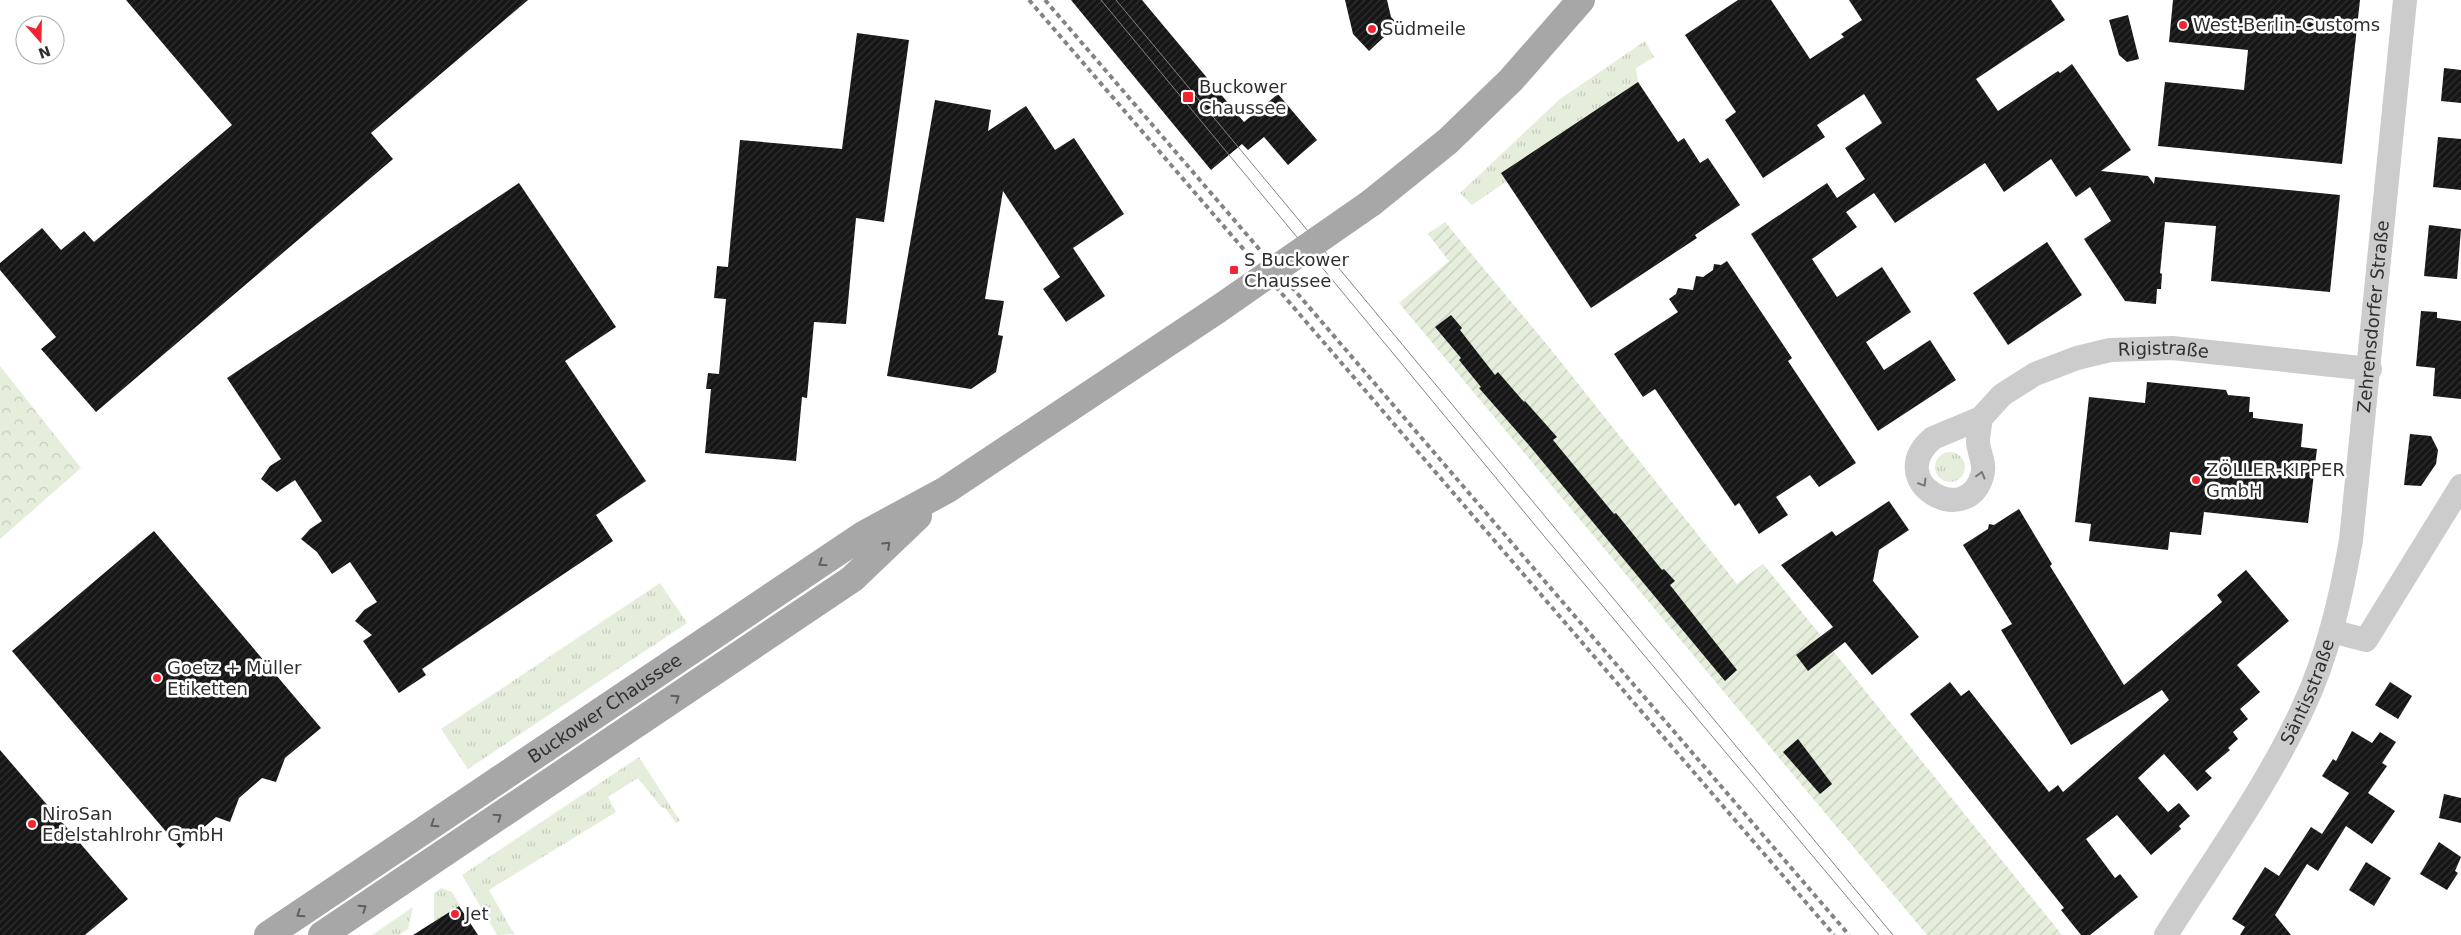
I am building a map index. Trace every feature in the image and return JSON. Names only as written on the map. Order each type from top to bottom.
[{"type":"main road","name":"Buckower Chaussee","points":[[268,935],[862,535],[946,490],[1217,310],[1371,203],[1448,141],[1511,80],[1581,0]]},
{"type":"main road","name":"Buckower Chaussee","points":[[322,935],[852,579],[946,490]]},
{"type":"street","name":"Zehrensdorfer Straße","points":[[2331,631],[2351,540],[2370,369],[2405,0]]},
{"type":"street","name":"Rigistraße","points":[[1981,418],[2002,394],[2035,374],[2077,358],[2110,350],[2147,348],[2187,349],[2370,369]]},
{"type":"street","name":"Säntisstraße","points":[[2166,935],[2276,762],[2304,707],[2331,631],[2366,640],[2461,486]]},
{"type":"green space","points":[[1645,41],[1654,57],[1636,68],[1638,82],[1501,173],[1507,181],[1472,205],[1460,193],[1560,99]]},
{"type":"green space","points":[[1445,222],[1553,352],[1737,584],[1763,564],[2062,935],[1927,935],[1399,303],[1449,261],[1428,234]]},
{"type":"green space","points":[[0,366],[81,468],[0,539]]},
{"type":"green space","points":[[1950,452],[1961,456],[1965,467],[1961,478],[1950,482],[1939,478],[1935,467],[1939,456]]},
{"type":"green space","points":[[660,583],[687,623],[468,769],[441,729]]},
{"type":"green space","points":[[639,757],[680,821],[676,823],[638,778],[608,797],[616,812],[489,890],[514,934],[497,935],[462,875]]},
{"type":"green space","points":[[441,888],[452,892],[460,905],[434,922],[434,893]]},
{"type":"green space","points":[[413,907],[408,929],[399,935],[372,935]]},
{"type":"building","points":[[126,0],[528,0],[371,133],[393,159],[96,412],[41,349],[56,337],[0,270],[0,263],[42,228],[61,250],[84,231],[94,242],[232,125]]},
{"type":"building","points":[[1071,0],[1142,0],[1244,122],[1278,94],[1317,140],[1288,165],[1264,137],[1248,150],[1242,144],[1211,170]]},
{"type":"building","name":"Südmeile","points":[[1345,0],[1387,0],[1391,17],[1398,24],[1369,51],[1353,34]]},
{"type":"building","points":[[1738,0],[1771,0],[1810,59],[1844,37],[1841,34],[1862,20],[1849,0],[2051,0],[2065,20],[1976,79],[1998,111],[2058,71],[2060,73],[2072,64],[2131,150],[2101,171],[2148,176],[2154,184],[2155,177],[2340,195],[2330,292],[2211,281],[2216,226],[2165,222],[2160,273],[2162,274],[2161,289],[2157,289],[2156,304],[2125,301],[2084,239],[2111,221],[2090,187],[2076,197],[2051,159],[2004,192],[1985,163],[1895,223],[1874,193],[1846,212],[1857,227],[1812,259],[1837,297],[1882,267],[1911,312],[1866,342],[1884,370],[1930,340],[1956,380],[1878,431],[1751,234],[1827,183],[1837,198],[1865,179],[1845,148],[1882,123],[1864,94],[1817,125],[1825,137],[1763,178],[1725,120],[1736,112],[1685,35]]},
{"type":"building","points":[[2173,0],[2360,0],[2342,164],[2158,146],[2165,82],[2244,90],[2248,50],[2169,42]]},
{"type":"building","points":[[2128,15],[2139,59],[2127,62],[2119,55],[2109,20]]},
{"type":"building","points":[[857,33],[909,40],[884,222],[856,218],[846,324],[814,322],[807,398],[802,397],[796,461],[705,453],[711,389],[706,389],[708,373],[719,374],[726,299],[714,298],[717,266],[728,267],[740,140],[842,149]]},
{"type":"building","points":[[2444,68],[2461,70],[2461,103],[2441,101]]},
{"type":"building","points":[[1638,82],[1678,142],[1684,138],[1700,163],[1708,158],[1740,205],[1695,235],[1697,238],[1591,308],[1501,173]]},
{"type":"building","points":[[935,100],[991,110],[988,131],[1026,106],[1055,150],[1074,138],[1124,214],[1073,248],[1105,296],[1066,322],[1043,289],[1060,277],[1003,191],[985,299],[1004,301],[998,335],[1003,336],[996,372],[971,389],[887,376]]},
{"type":"building","points":[[2438,137],[2461,139],[2461,190],[2433,187]]},
{"type":"building","points":[[519,183],[616,327],[565,361],[646,481],[596,515],[613,541],[422,669],[426,675],[399,693],[363,641],[372,635],[355,621],[364,610],[377,602],[350,562],[332,574],[317,552],[301,539],[310,529],[322,521],[295,480],[277,492],[261,479],[270,466],[281,459],[227,378]]},
{"type":"building","points":[[2429,225],[2461,229],[2457,279],[2424,276]]},
{"type":"building","points":[[2047,242],[2082,295],[2008,345],[1973,293]]},
{"type":"building","points":[[1727,261],[1792,358],[1788,361],[1856,463],[1819,487],[1810,475],[1776,497],[1788,515],[1759,534],[1739,503],[1735,506],[1655,389],[1643,397],[1614,354],[1678,312],[1669,299],[1676,294],[1678,288],[1693,290],[1696,276],[1703,277],[1713,270],[1714,264],[1721,265]]},
{"type":"building","points":[[2421,311],[2437,312],[2437,318],[2461,321],[2461,399],[2433,396],[2435,368],[2416,366]]},
{"type":"building","points":[[1451,315],[1462,328],[1460,330],[1495,375],[1498,372],[1557,437],[1553,440],[1662,570],[1664,569],[1675,581],[1670,585],[1737,670],[1725,681],[1528,444],[1479,388],[1481,387],[1459,360],[1461,358],[1435,327]]},
{"type":"building","name":"ZÖLLER-KIPPER GmbH","points":[[2147,382],[2226,390],[2228,395],[2250,397],[2249,412],[2253,412],[2253,418],[2303,424],[2301,447],[2317,449],[2308,523],[2204,512],[2201,535],[2170,532],[2168,550],[2089,541],[2091,524],[2075,522],[2089,397],[2145,403]]},
{"type":"building","points":[[2410,434],[2431,436],[2438,450],[2436,464],[2421,486],[2404,485]]},
{"type":"building","points":[[1889,501],[1909,530],[1879,550],[1873,581],[1919,637],[1872,675],[1845,642],[1808,671],[1796,655],[1833,627],[1781,565],[1832,531],[1836,536]]},
{"type":"building","points":[[2019,509],[2052,564],[2050,566],[2124,685],[2222,602],[2217,595],[2246,570],[2289,621],[2237,665],[2260,692],[2240,709],[2248,719],[2233,732],[2238,739],[2228,748],[2230,750],[2205,771],[2212,778],[2197,791],[2164,754],[2138,778],[2168,812],[2179,803],[2190,816],[2179,826],[2181,829],[2151,855],[2117,815],[2086,839],[2115,878],[2120,874],[2138,897],[2090,935],[2081,935],[2061,910],[2064,908],[1910,714],[1950,682],[1961,696],[1969,690],[2049,792],[2058,785],[2063,792],[2169,700],[2162,690],[2071,745],[2001,630],[2012,624],[1963,545],[1988,529],[1989,524],[1994,525]]},
{"type":"building","name":"Goetz + Müller Etiketten","points":[[154,531],[321,728],[285,758],[276,782],[262,778],[239,798],[230,822],[216,817],[180,848],[12,651]]},
{"type":"building","points":[[2390,682],[2412,696],[2398,719],[2375,705]]},
{"type":"building","points":[[2352,731],[2372,743],[2380,732],[2396,742],[2382,763],[2387,766],[2368,793],[2395,811],[2372,844],[2346,826],[2318,871],[2307,864],[2275,915],[2291,935],[2240,935],[2245,927],[2232,919],[2265,867],[2279,876],[2311,827],[2322,834],[2349,793],[2322,776],[2333,759],[2336,761]]},
{"type":"building","points":[[1798,739],[1832,784],[1820,794],[1783,752]]},
{"type":"building","name":"NiroSan Edelstahlrohr GmbH","points":[[0,750],[128,899],[85,935],[0,935]]},
{"type":"building","points":[[2444,794],[2461,798],[2461,823],[2439,818]]},
{"type":"building","points":[[2439,842],[2461,857],[2455,871],[2458,873],[2447,890],[2420,874]]},
{"type":"building","points":[[2366,862],[2391,878],[2374,906],[2349,890]]},
{"type":"building","name":"Jet","points":[[459,906],[478,935],[413,935]]},
{"type":"tram line","points":[[1101,0],[1544,536],[1879,935]]},
{"type":"tram line","points":[[1116,0],[1893,935]]},
{"type":"railway","points":[[1029,0],[1834,935]]},
{"type":"railway","points":[[1045,0],[1849,935]]},
{"type":"place","name":"West-Berlin-Customs","points":[[2183,25]]},
{"type":"place","name":"Südmeile","points":[[1372,29]]},
{"type":"place","name":"Buckower Chaussee","points":[[1188,97]]},
{"type":"place","name":"S Buckower Chaussee","points":[[1234,270]]},
{"type":"place","name":"ZÖLLER-KIPPER GmbH","points":[[2196,480]]},
{"type":"place","name":"Goetz + Müller Etiketten","points":[[157,678]]},
{"type":"place","name":"NiroSan Edelstahlrohr GmbH","points":[[32,824]]},
{"type":"place","name":"Jet","points":[[455,914]]}]
